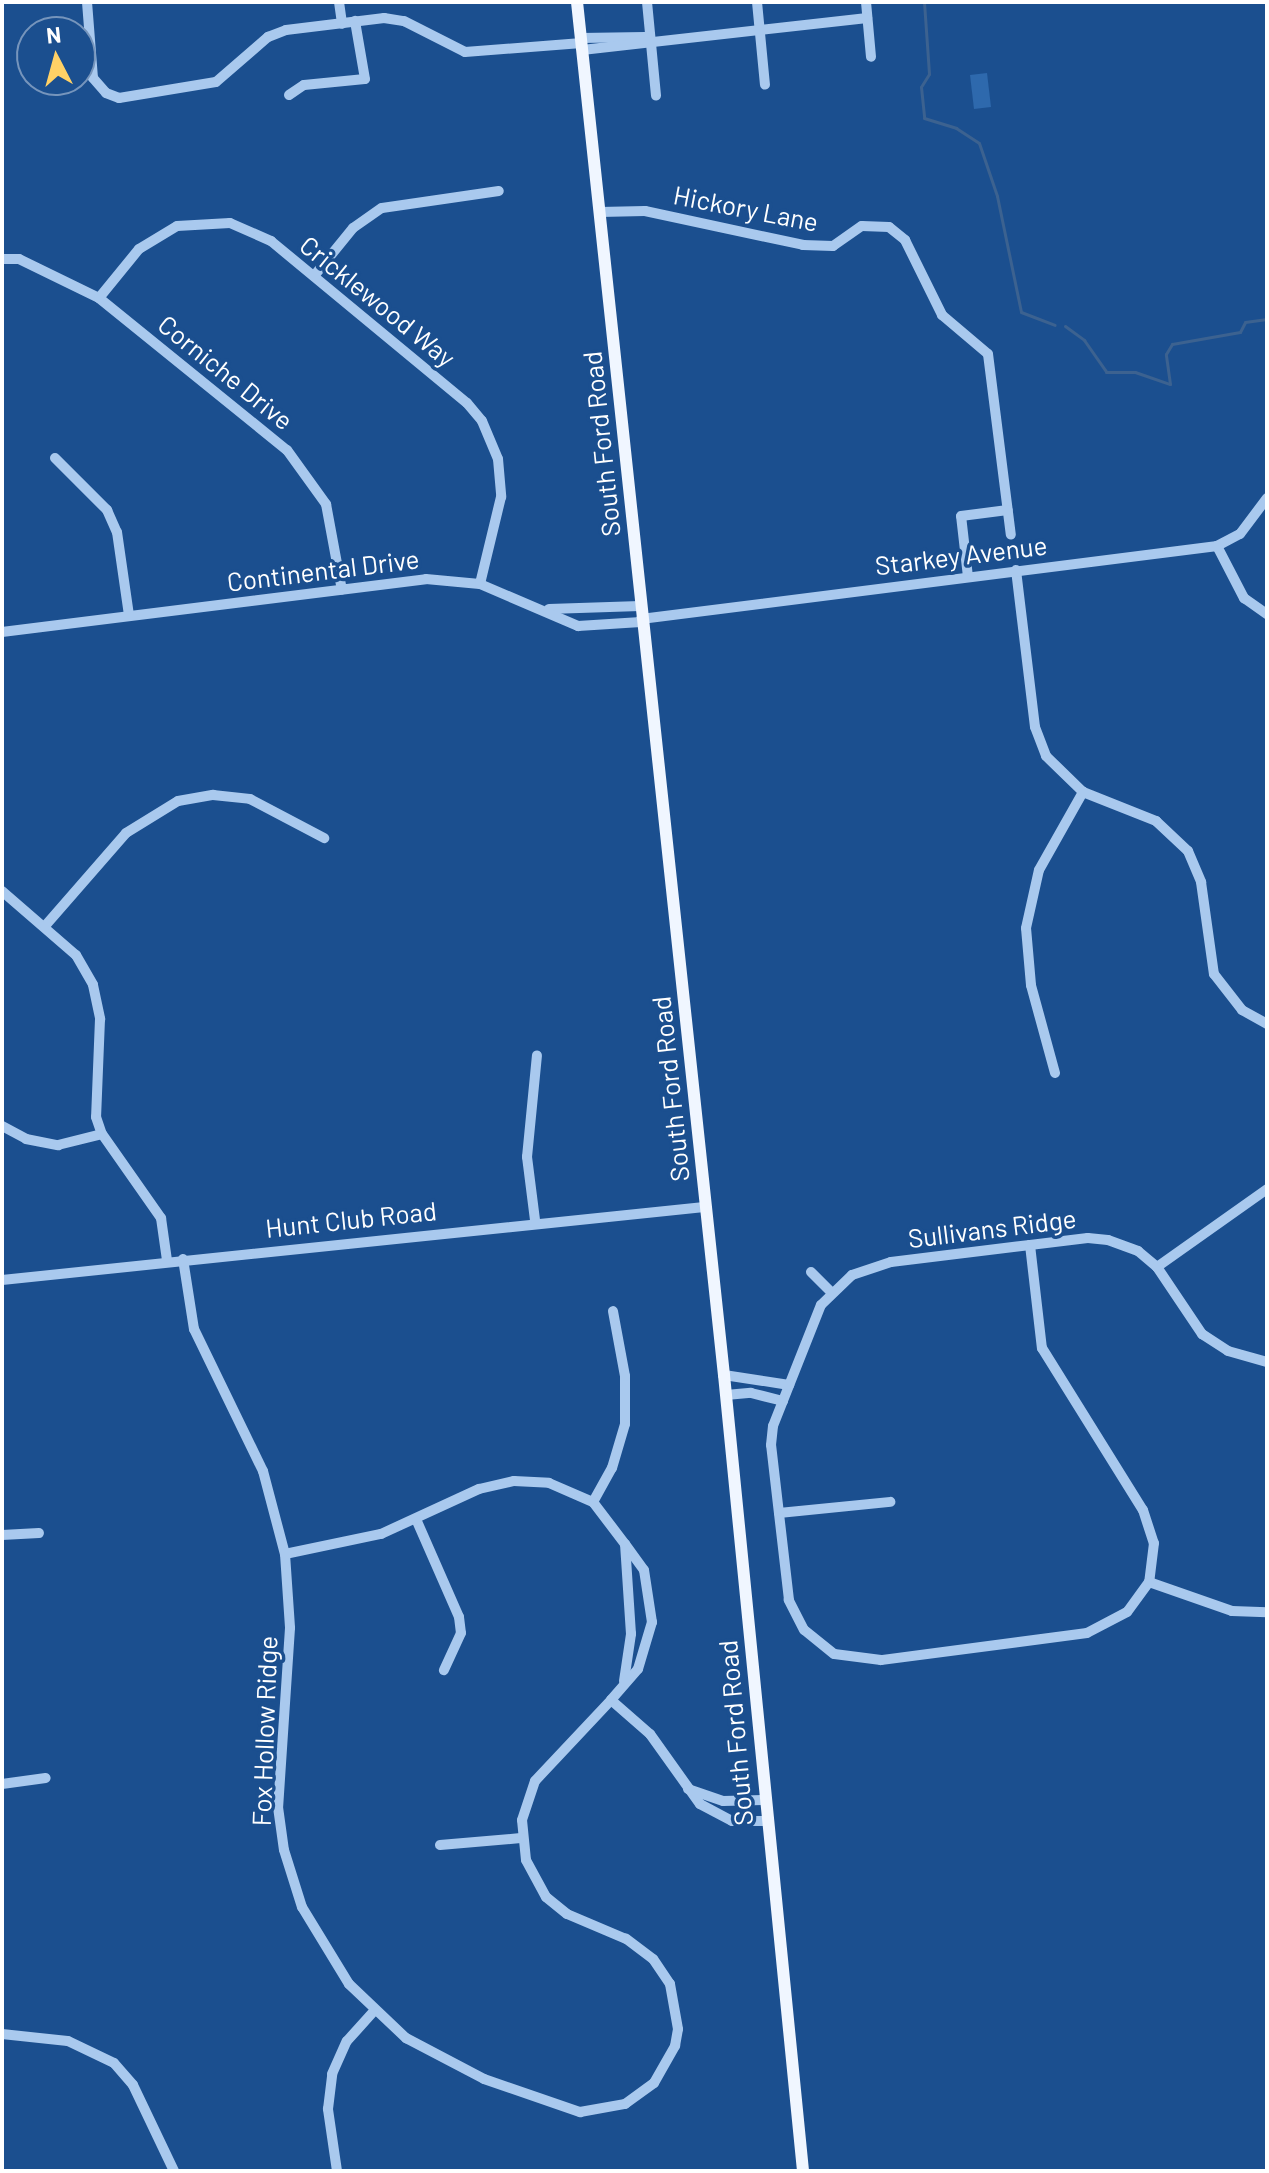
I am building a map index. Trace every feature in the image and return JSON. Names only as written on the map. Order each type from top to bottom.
[{"type":"main road","name":"South Ford Road","points":[[577,2],[724,1375],[763,1800],[803,2171]]},
{"type":"street","points":[[87,2],[93,78],[106,93],[119,98],[216,82],[268,37],[286,30],[355,21],[404,21],[465,52],[582,44],[627,34],[651,38],[867,18]]},
{"type":"street","points":[[339,2],[342,24]]},
{"type":"street","points":[[647,2],[656,96]]},
{"type":"street","points":[[757,2],[765,85]]},
{"type":"street","points":[[866,2],[871,57]]},
{"type":"street","points":[[289,95],[304,85],[365,79],[355,21]]},
{"type":"street","points":[[314,276],[353,228],[382,208],[499,191]]},
{"type":"street","name":"Hickory Lane","points":[[600,212],[645,211],[818,246],[833,246],[862,226],[889,227],[905,240],[942,315],[988,354],[1011,535]]},
{"type":"street","name":"Cricklewood Way","points":[[99,298],[147,242],[177,226],[206,221],[256,233],[314,276],[482,421],[498,459],[501,497],[480,584]]},
{"type":"street","name":"Corniche Drive","points":[[2,259],[19,259],[99,298],[305,469],[332,519],[342,590]]},
{"type":"street","points":[[55,458],[80,477],[107,510],[117,532],[129,615]]},
{"type":"street","name":"Starkey Avenue","points":[[641,616],[1217,546],[1247,527],[1267,498]]},
{"type":"street","points":[[968,577],[961,516],[1008,510]]},
{"type":"street","points":[[1217,546],[1244,598],[1267,614]]},
{"type":"street","points":[[1016,570],[1035,727],[1046,756],[1083,792],[1156,821],[1188,851],[1201,882],[1214,974],[1242,1010],[1267,1024]]},
{"type":"street","name":"Continental Drive","points":[[2,632],[426,579],[480,584],[578,626],[641,616]]},
{"type":"street","points":[[543,609],[641,616]]},
{"type":"street","points":[[1055,1073],[1031,985],[1026,928],[1039,870],[1083,792]]},
{"type":"street","points":[[45,926],[126,833],[178,801],[213,795],[250,799],[324,838]]},
{"type":"street","points":[[2,891],[76,955],[98,999],[94,1087],[102,1134],[161,1218],[167,1260]]},
{"type":"street","points":[[535,1220],[527,1157],[537,1055]]},
{"type":"street","points":[[2,1126],[26,1139],[58,1145],[102,1134]]},
{"type":"street","points":[[1157,1267],[1267,1189]]},
{"type":"street","name":"Hunt Club Road","points":[[2,1280],[535,1220],[704,1207]]},
{"type":"street","name":"Sullivans Ridge","points":[[1149,1582],[1127,1612],[1087,1633],[881,1660],[845,1657],[824,1648],[794,1615],[786,1586],[771,1445],[783,1401],[817,1313],[831,1292],[877,1264],[1030,1245],[1108,1240],[1138,1251],[1157,1267],[1202,1334],[1228,1351],[1267,1362]]},
{"type":"street","points":[[1030,1245],[1042,1348],[1143,1510],[1154,1543],[1149,1582],[1232,1611],[1267,1612]]},
{"type":"street","name":"Fox Hollow Ridge","points":[[183,1259],[194,1329],[263,1471],[285,1554],[290,1628],[278,1790],[282,1839],[316,1935],[374,2011],[442,2060],[556,2108],[602,2110],[625,2104],[654,2083],[675,2046],[677,2013],[670,1984],[636,1945],[579,1922],[546,1897],[531,1874],[521,1838],[522,1820],[535,1781],[611,1700],[645,1654],[652,1622],[644,1570],[593,1502]]},
{"type":"street","points":[[811,1272],[831,1292]]},
{"type":"street","points":[[285,1554],[358,1541],[416,1519],[479,1489],[514,1481],[549,1483],[593,1502],[612,1468],[625,1424],[625,1376],[613,1311]]},
{"type":"street","points":[[724,1375],[789,1385]]},
{"type":"street","points":[[726,1395],[751,1393],[783,1401]]},
{"type":"street","points":[[779,1513],[890,1502]]},
{"type":"street","points":[[416,1519],[459,1617],[461,1633],[444,1670]]},
{"type":"street","points":[[2,1535],[39,1533]]},
{"type":"street","points":[[624,1681],[631,1634],[625,1544]]},
{"type":"street","points":[[611,1700],[650,1734],[695,1800],[722,1817],[744,1823],[766,1821]]},
{"type":"street","points":[[2,1784],[46,1778]]},
{"type":"street","points":[[688,1789],[723,1801],[763,1800]]},
{"type":"street","points":[[440,1845],[521,1838]]},
{"type":"street","points":[[337,2171],[328,2109],[332,2074],[347,2041],[374,2011]]},
{"type":"street","points":[[2,2034],[74,2042],[114,2063],[133,2085],[174,2171]]},
{"type":"shaded area","points":[[987,73],[991,107],[974,109],[970,75]]},
{"type":"waterway","points":[[924,2],[929,74],[921,87],[924,118],[956,128],[979,143],[997,196],[1021,312],[1055,325]]},
{"type":"waterway","points":[[1065,326],[1084,340],[1106,372],[1135,372],[1170,384],[1166,354],[1172,344],[1240,332],[1245,322],[1267,319]]}]
